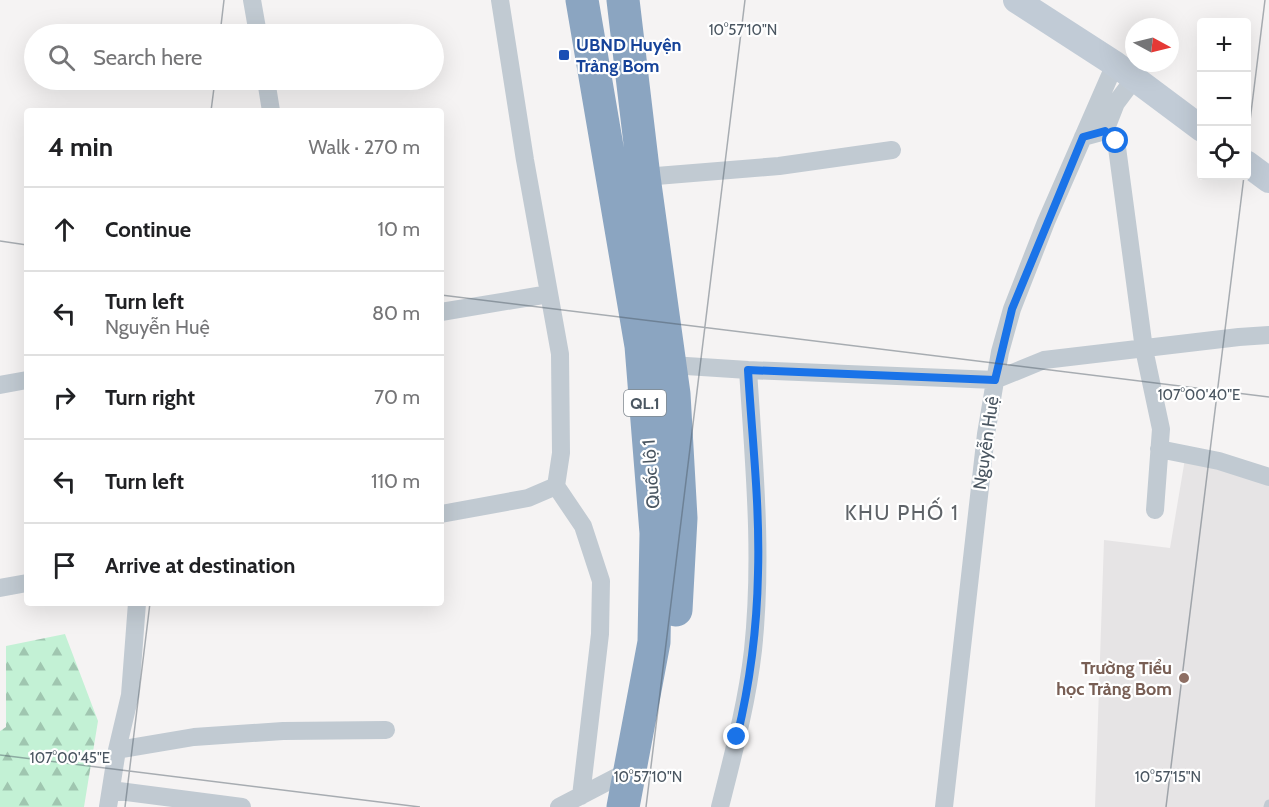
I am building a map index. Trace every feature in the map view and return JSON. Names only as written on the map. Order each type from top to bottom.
[{"type":"highway","name":"Quốc lộ 1","points":[[582,0],[641,346],[656,533],[654,642],[632,769],[623,807]]},
{"type":"highway","name":"Quốc lộ 1","points":[[623,0],[644,177],[671,365],[679,455],[681,518],[674,645],[642,807]]},
{"type":"main road","points":[[1016,0],[1125,71]]},
{"type":"main road","points":[[1126,72],[1198,126]]},
{"type":"main road","points":[[1251,167],[1269,180]]},
{"type":"street","points":[[252,0],[256,24]]},
{"type":"street","points":[[500,0],[525,160],[560,354],[561,453],[556,486],[583,526],[601,581],[600,634],[581,796]]},
{"type":"street","points":[[1105,131],[1125,71]]},
{"type":"street","name":"Nguyễn Huệ","points":[[944,807],[986,434],[995,380],[1012,309],[1083,137],[1125,71]]},
{"type":"street","points":[[268,90],[271,108]]},
{"type":"street","points":[[1083,137],[1105,131]]},
{"type":"street","points":[[1105,131],[1116,141],[1144,349],[1161,429],[1155,510]]},
{"type":"street","points":[[644,177],[779,166],[892,150]]},
{"type":"street","points":[[444,312],[549,294]]},
{"type":"street","points":[[671,365],[995,380],[1044,360],[1269,335]]},
{"type":"street","points":[[720,807],[742,714],[753,651],[758,573],[758,520],[748,370]]},
{"type":"street","points":[[0,385],[24,381]]},
{"type":"street","points":[[1159,449],[1219,461],[1269,477]]},
{"type":"street","points":[[444,513],[528,498],[556,486]]},
{"type":"street","points":[[0,588],[24,584]]},
{"type":"street","points":[[137,606],[130,695],[109,798],[242,807]]},
{"type":"street","points":[[117,750],[194,737],[284,731],[386,730]]},
{"type":"street","points":[[559,807],[632,769]]},
{"type":"shaded area","name":"Trường Tiểu học Trảng Bom","points":[[1187,447],[1269,472],[1269,807],[1095,807],[1104,540],[1170,548]]},
{"type":"green space","points":[[65,634],[98,721],[84,807],[0,807],[0,731],[6,727],[6,646]]},
{"type":"place","name":"UBND Huyện Trảng Bom","points":[[564,55]]},
{"type":"place","name":"Trường Tiểu học Trảng Bom","points":[[1184,678]]},
{"type":"district","name":"KHU PHỐ 1","points":[[902,512]]},
{"type":"route","points":[[737,737],[753,651],[758,573],[758,520],[748,370],[995,380],[1012,309],[1083,137],[1105,131],[1116,141]]}]
